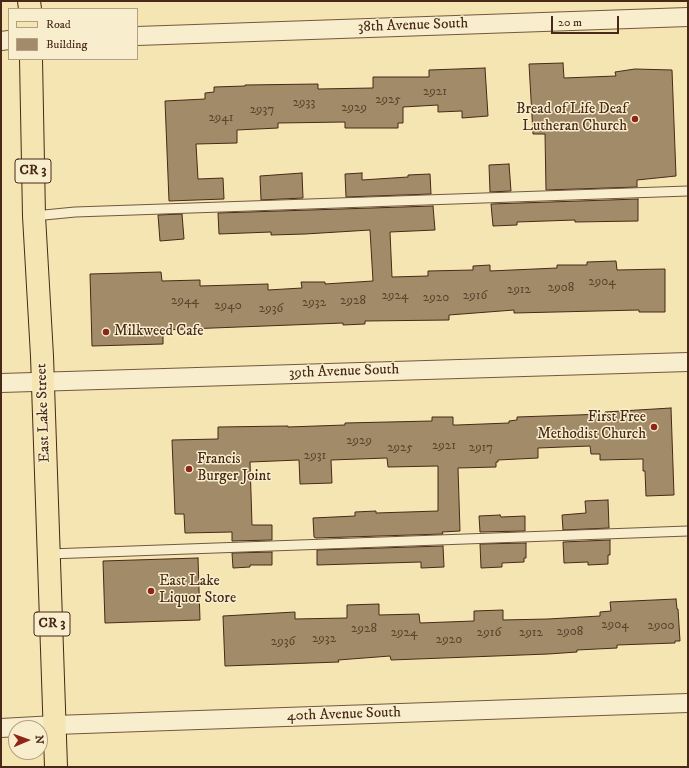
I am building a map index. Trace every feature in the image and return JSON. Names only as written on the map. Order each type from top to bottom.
[{"type":"main road","name":"East Lake Street","points":[[31,60],[34,216],[43,381],[56,767]]},
{"type":"street","name":"38th Avenue South","points":[[138,36],[688,17]]},
{"type":"street","name":"39th Avenue South","points":[[1,383],[688,362]]},
{"type":"street","name":"40th Avenue South","points":[[1,728],[688,703]]},
{"type":"lane","points":[[34,216],[91,211],[688,191]]},
{"type":"lane","points":[[49,554],[688,531]]},
{"type":"building","points":[[563,63],[564,78],[616,76],[615,72],[635,69],[672,70],[676,176],[637,180],[637,187],[546,190],[545,134],[533,134],[529,64]]},
{"type":"building","points":[[485,68],[488,116],[462,118],[462,111],[438,112],[438,105],[403,107],[403,123],[398,123],[398,128],[345,128],[345,122],[278,123],[278,128],[237,130],[237,143],[196,144],[198,179],[223,178],[224,199],[169,201],[165,101],[205,99],[205,93],[214,92],[214,87],[318,84],[318,89],[373,88],[373,77],[429,77],[429,70]]},
{"type":"building","points":[[509,164],[511,191],[490,192],[489,165]]},
{"type":"building","points":[[302,173],[303,198],[261,200],[260,176]]},
{"type":"building","points":[[362,173],[362,180],[430,174],[431,194],[346,197],[345,174]]},
{"type":"building","points":[[638,199],[638,221],[575,222],[575,220],[517,222],[517,225],[493,226],[491,204]]},
{"type":"building","points":[[433,206],[435,230],[390,232],[392,277],[428,276],[428,271],[473,270],[473,266],[490,265],[490,271],[557,268],[557,265],[587,265],[587,262],[616,261],[617,270],[665,269],[665,312],[639,312],[639,310],[514,313],[514,310],[449,315],[449,320],[365,321],[365,324],[343,325],[343,323],[163,330],[163,344],[92,346],[90,274],[161,272],[162,281],[200,280],[200,286],[268,284],[268,290],[302,288],[301,282],[325,282],[325,284],[373,281],[370,230],[271,235],[271,232],[219,234],[218,213]]},
{"type":"building","points":[[182,214],[184,239],[160,241],[158,215]]},
{"type":"building","points":[[671,408],[674,495],[646,496],[643,459],[600,460],[600,454],[591,454],[590,446],[538,448],[538,458],[498,460],[498,462],[496,462],[496,467],[458,468],[460,531],[442,532],[443,534],[314,537],[313,518],[355,516],[355,512],[376,511],[376,513],[438,511],[438,466],[388,467],[387,458],[331,460],[332,483],[300,484],[299,460],[250,462],[252,525],[272,525],[272,540],[232,541],[232,532],[185,533],[184,514],[175,514],[172,440],[218,439],[218,427],[288,427],[345,425],[345,423],[432,421],[432,417],[453,417],[453,425],[509,423],[509,421],[517,420],[517,417],[605,414],[605,412]]},
{"type":"building","points":[[608,500],[609,528],[563,530],[562,515],[586,513],[585,501]]},
{"type":"building","points":[[500,515],[501,517],[525,516],[525,531],[480,532],[479,516]]},
{"type":"building","points":[[610,540],[610,555],[608,555],[608,564],[588,565],[588,562],[564,563],[563,542]]},
{"type":"building","points":[[526,543],[526,558],[524,558],[524,562],[502,563],[502,567],[481,568],[480,544]]},
{"type":"building","points":[[443,546],[444,567],[421,568],[421,562],[317,565],[317,550]]},
{"type":"building","points":[[272,552],[272,565],[250,565],[250,567],[233,568],[232,553]]},
{"type":"building","name":"East Lake Liquor Store","points":[[198,558],[200,620],[105,623],[103,561]]},
{"type":"building","points":[[676,599],[680,641],[675,641],[675,643],[617,645],[617,648],[577,650],[577,652],[548,654],[391,660],[390,656],[338,660],[339,662],[225,666],[223,616],[295,612],[295,619],[347,618],[347,605],[379,604],[379,615],[419,614],[420,623],[474,621],[474,611],[503,610],[503,620],[548,619],[600,616],[600,612],[611,611],[610,602]]},
{"type":"place","name":"Bread of Life Deaf Lutheran Church","points":[[635,119]]},
{"type":"place","name":"Milkweed Cafe","points":[[106,332]]},
{"type":"place","name":"First Free Methodist Church","points":[[654,427]]},
{"type":"place","name":"Francis Burger Joint","points":[[189,469]]},
{"type":"place","name":"East Lake Liquor Store","points":[[151,591]]}]
